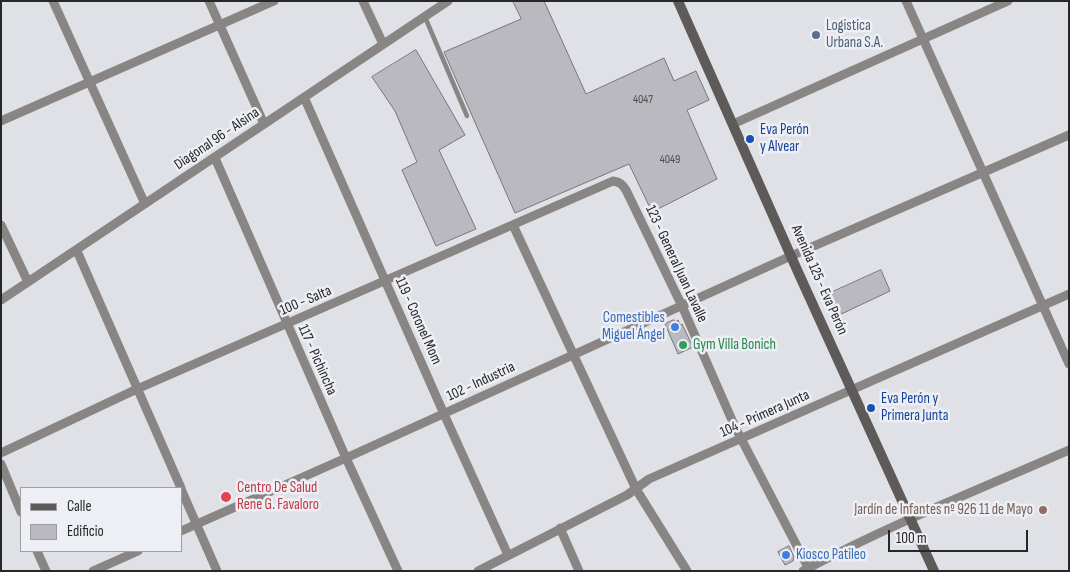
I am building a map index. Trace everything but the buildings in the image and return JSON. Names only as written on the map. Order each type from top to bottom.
[{"type":"main road","name":"Avenida 125 - Eva Perón","points":[[678,1],[934,571]]},
{"type":"street","points":[[53,1],[145,204]]},
{"type":"street","points":[[209,1],[264,124]]},
{"type":"street","points":[[1,121],[274,1]]},
{"type":"street","points":[[364,1],[383,44]]},
{"type":"street","name":"Diagonal 96 - Alsina","points":[[1,300],[77,251],[448,1]]},
{"type":"street","points":[[906,1],[1069,364]]},
{"type":"street","points":[[732,124],[1008,1]]},
{"type":"street","name":"119 - Coronel Mom","points":[[304,97],[508,555]]},
{"type":"street","name":"102 - Industria","points":[[182,531],[791,256],[1069,135]]},
{"type":"street","name":"117 - Pichincha","points":[[215,158],[346,458],[398,571]]},
{"type":"street","name":"100 - Salta","points":[[1,453],[137,389],[613,181],[623,184]]},
{"type":"street","name":"123 - General Juan Lavalle","points":[[623,184],[682,306],[740,439],[807,570]]},
{"type":"street","points":[[1,225],[28,282]]},
{"type":"street","points":[[513,225],[636,489],[687,571]]},
{"type":"street","points":[[77,251],[180,487]]},
{"type":"street","name":"104 - Primera Junta","points":[[478,571],[627,495],[649,479],[1069,294]]},
{"type":"street","points":[[807,570],[893,525],[1069,450]]},
{"type":"street","points":[[1,464],[20,510]]},
{"type":"street","points":[[182,491],[217,571]]},
{"type":"street","points":[[560,528],[579,571]]},
{"type":"street","points":[[37,552],[46,571]]},
{"type":"street","points":[[94,571],[136,552]]},
{"type":"lane","points":[[425,17],[467,116]]},
{"type":"place","name":"Logistica Urbana S.A.","points":[[816,35]]},
{"type":"place","name":"Eva Perón y Alvear","points":[[750,139]]},
{"type":"place","name":"Comestibles Miguel Ángel","points":[[675,327]]},
{"type":"place","name":"Gym Villa Bonich","points":[[683,345]]},
{"type":"place","name":"Eva Perón y Primera Junta","points":[[871,408]]},
{"type":"place","name":"Centro De Salud Rene G. Favaloro","points":[[226,497]]},
{"type":"place","name":"Jardín de Infantes nº 926 11 de Mayo","points":[[1043,510]]},
{"type":"place","name":"Kiosco Patileo","points":[[786,555]]}]
